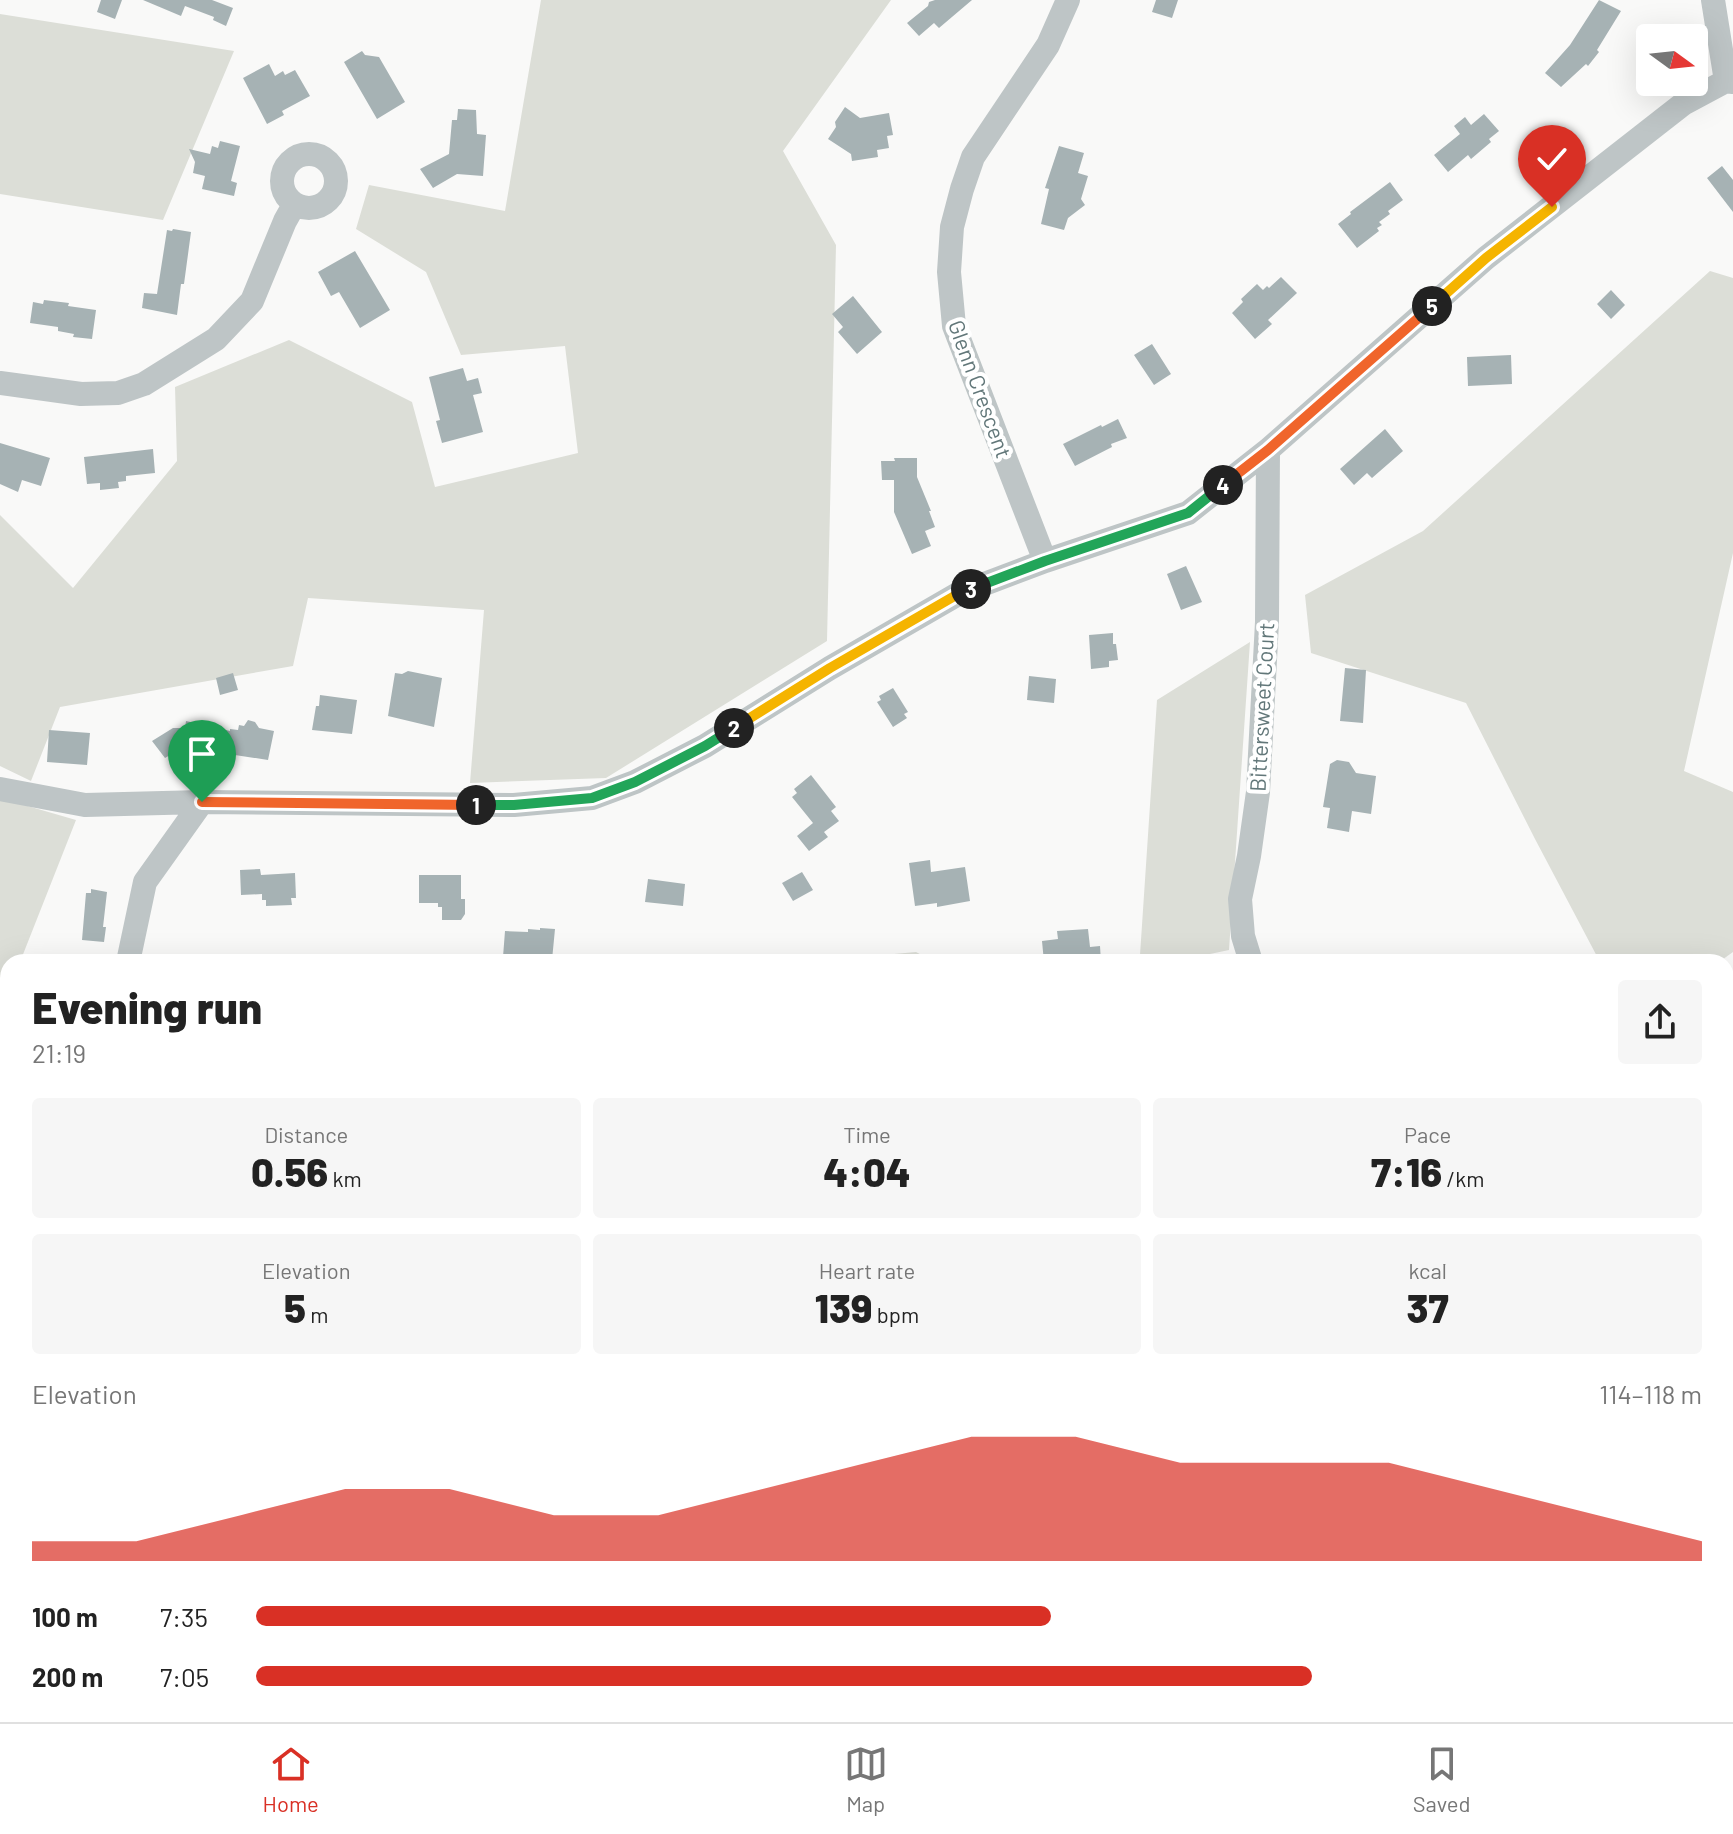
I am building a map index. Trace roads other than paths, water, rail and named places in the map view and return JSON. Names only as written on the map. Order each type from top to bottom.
[{"type":"street","name":"Glenn Crescent","points":[[1045,561],[954,326],[949,272],[952,227],[973,157],[1048,45],[1068,0]]},
{"type":"street","points":[[0,789],[85,805],[202,802],[514,805],[592,798],[635,782],[705,746],[830,668],[958,594],[1188,513],[1268,450],[1486,258],[1683,104],[1729,82],[1713,0]]},
{"type":"street","points":[[0,383],[81,394],[118,393],[144,384],[216,339],[252,301],[294,205]]},
{"type":"street","name":"Bittersweet Court","points":[[1249,954],[1243,936],[1240,899],[1258,792],[1267,622],[1268,450]]},
{"type":"street","points":[[130,954],[145,882],[202,802]]}]
